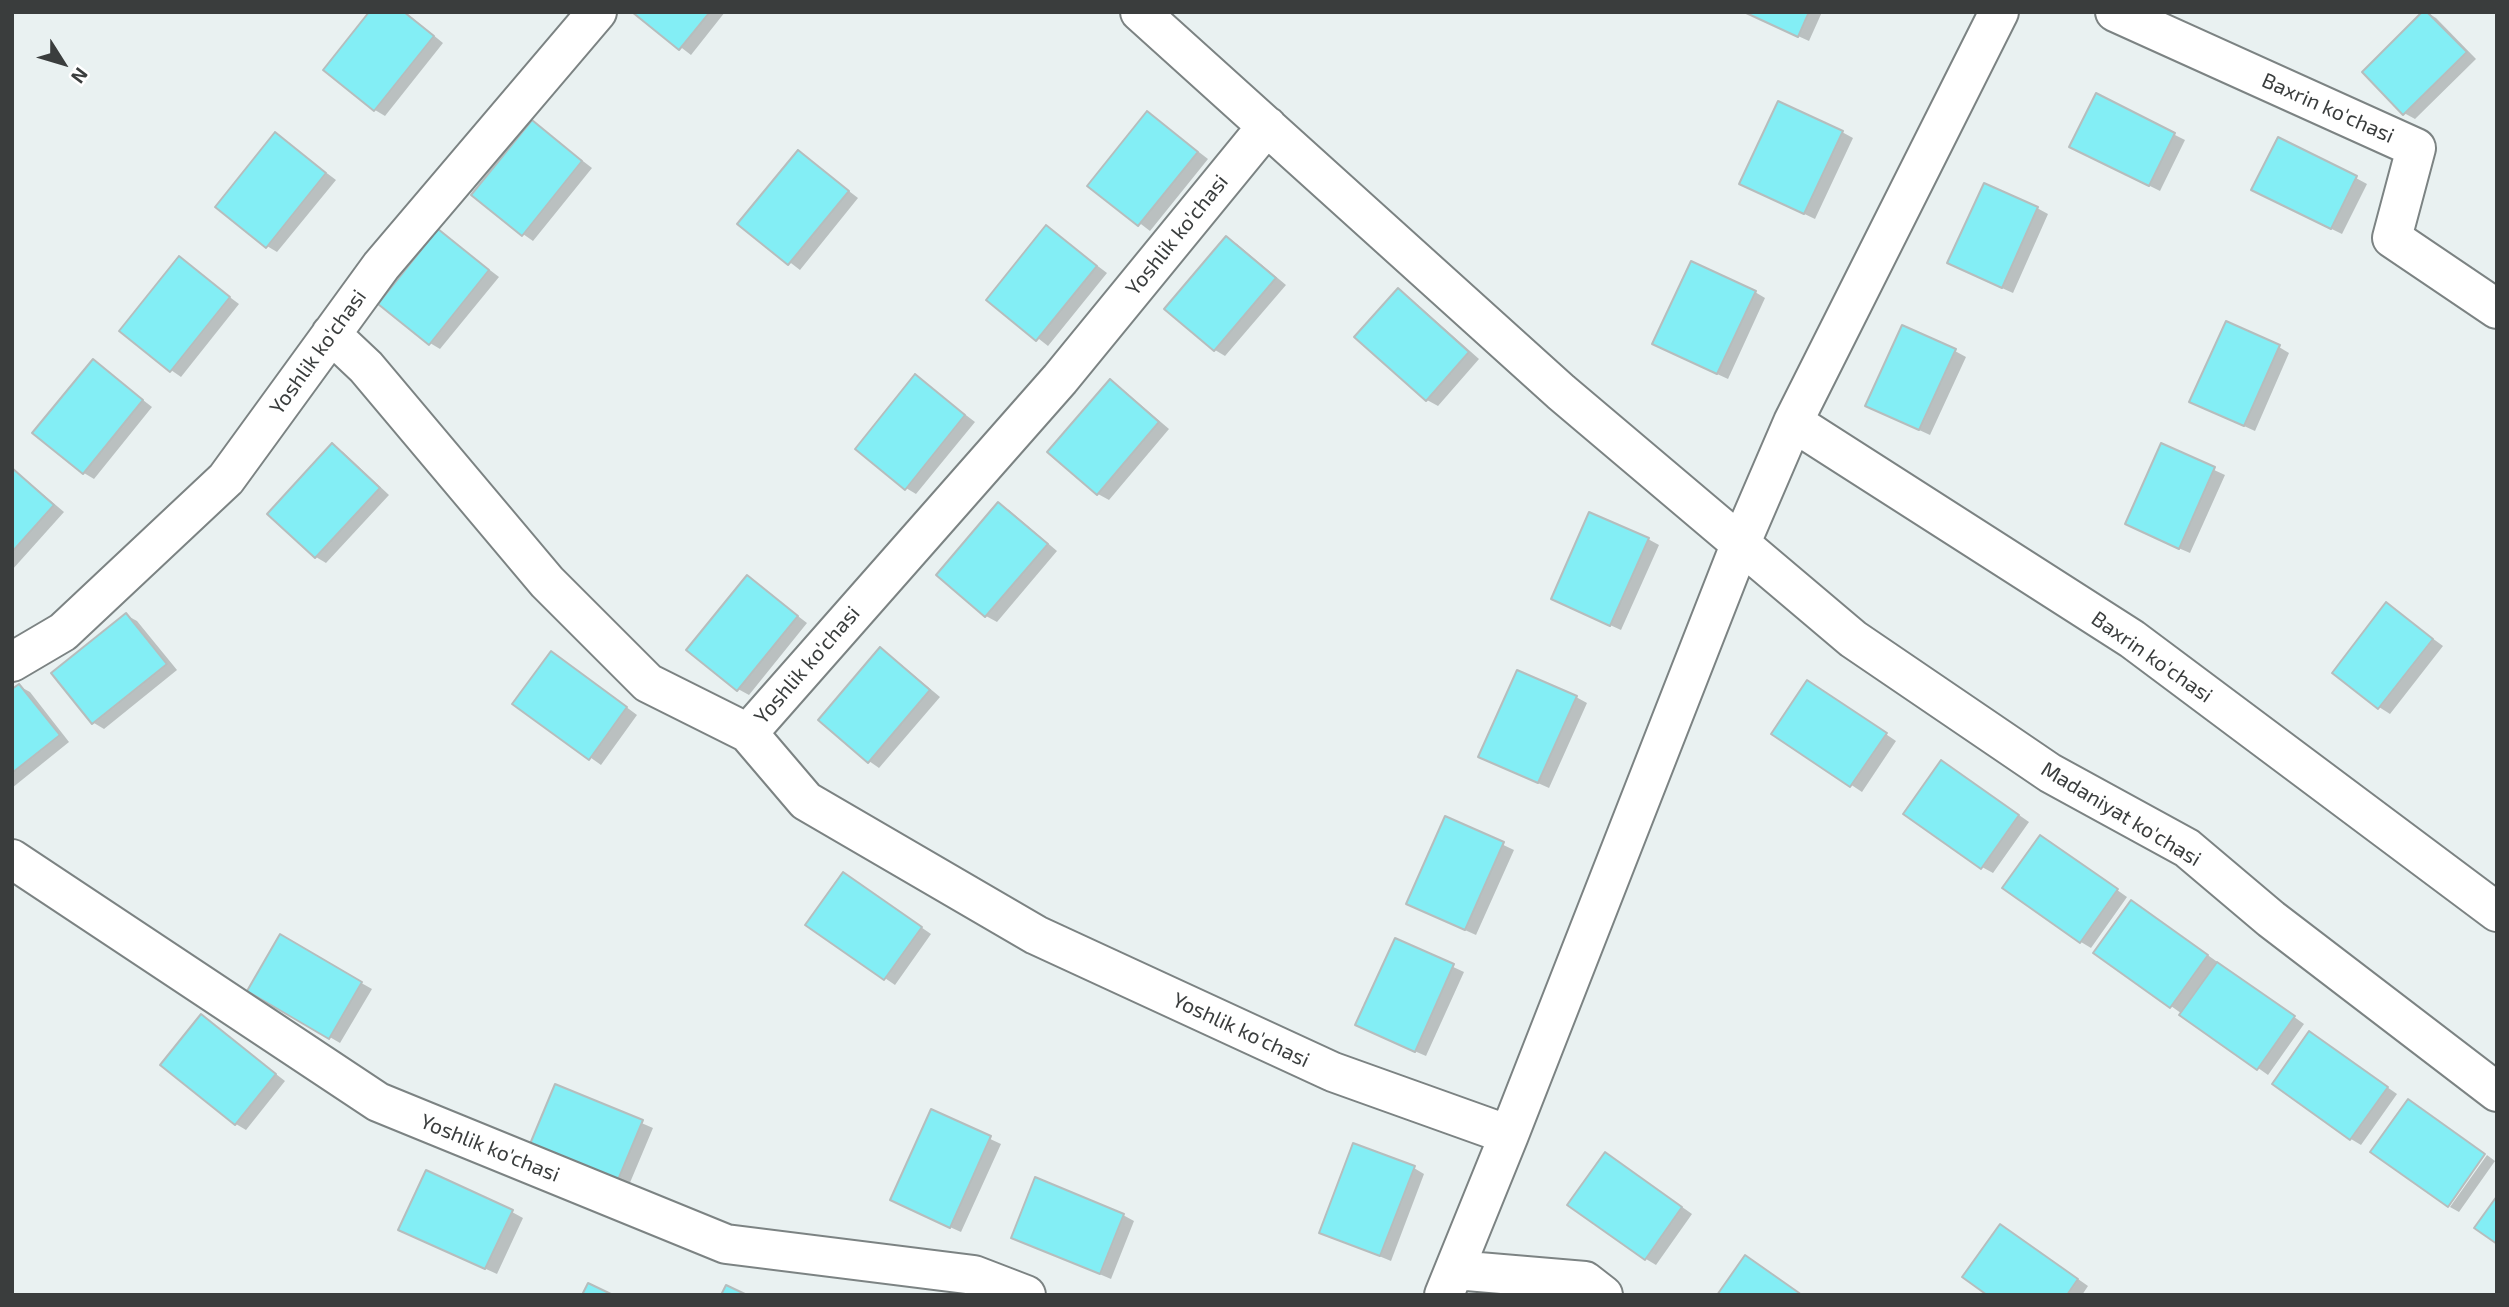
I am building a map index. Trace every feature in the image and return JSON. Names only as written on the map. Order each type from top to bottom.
[{"type":"street","name":"Yoshlik ko'chasi","points":[[12,663],[63,632],[226,480],[381,265],[597,12]]},
{"type":"street","points":[[1140,12],[1561,392],[1740,545]]},
{"type":"street","points":[[1603,1295],[1585,1282],[1450,1282],[1740,545],[1793,422],[1999,12]]},
{"type":"street","name":"Baxrin ko'chasi","points":[[2115,12],[2416,148],[2392,238],[2497,309]]},
{"type":"street","name":"Yoshlik ko'chasi","points":[[1267,126],[1060,379],[748,733],[806,800],[1036,935],[1333,1072],[1509,1135]]},
{"type":"street","points":[[331,334],[366,367],[547,582],[648,683],[748,733]]},
{"type":"street","name":"Baxrin ko'chasi","points":[[1793,422],[2132,639],[2497,912]]},
{"type":"street","name":"Madaniyat ko'chasi","points":[[1740,545],[1853,639],[2050,773],[2187,848],[2272,919],[2497,1093]]},
{"type":"street","name":"Yoshlik ko'chasi","points":[[12,859],[378,1102],[726,1244],[974,1275],[1026,1295]]},
{"type":"building","points":[[369,12],[404,12],[434,36],[374,111],[323,70]]},
{"type":"building","points":[[632,12],[710,12],[679,50]]},
{"type":"building","points":[[1744,12],[1809,12],[1798,37]]},
{"type":"building","points":[[2422,12],[2427,12],[2467,52],[2403,115],[2362,72]]},
{"type":"building","points":[[2096,93],[2175,133],[2149,186],[2069,147]]},
{"type":"building","points":[[1778,101],[1843,131],[1804,214],[1739,184]]},
{"type":"building","points":[[1147,111],[1198,152],[1138,226],[1087,186]]},
{"type":"building","points":[[532,120],[582,161],[522,236],[471,195]]},
{"type":"building","points":[[275,132],[326,173],[266,248],[215,207]]},
{"type":"building","points":[[2278,137],[2357,176],[2331,229],[2251,190]]},
{"type":"building","points":[[798,150],[849,191],[788,265],[737,224]]},
{"type":"building","points":[[1984,183],[2038,207],[2002,288],[1947,263]]},
{"type":"building","points":[[1046,225],[1097,266],[1036,341],[986,300]]},
{"type":"building","points":[[438,229],[489,270],[429,345],[378,304]]},
{"type":"building","points":[[1226,236],[1276,278],[1214,351],[1164,309]]},
{"type":"building","points":[[179,256],[230,297],[170,372],[119,331]]},
{"type":"building","points":[[1691,261],[1756,291],[1717,374],[1652,344]]},
{"type":"building","points":[[1398,288],[1469,352],[1426,401],[1354,337]]},
{"type":"building","points":[[2226,321],[2280,345],[2244,426],[2189,402]]},
{"type":"building","points":[[1902,325],[1956,349],[1919,430],[1865,406]]},
{"type":"building","points":[[93,359],[143,400],[83,474],[32,433]]},
{"type":"building","points":[[915,374],[965,415],[905,490],[855,449]]},
{"type":"building","points":[[1110,379],[1159,422],[1097,495],[1047,452]]},
{"type":"building","points":[[332,443],[380,488],[315,558],[267,514]]},
{"type":"building","points":[[2161,443],[2215,467],[2179,549],[2125,524]]},
{"type":"building","points":[[12,468],[54,505],[12,552]]},
{"type":"building","points":[[998,502],[1048,544],[985,617],[936,575]]},
{"type":"building","points":[[1589,512],[1649,538],[1610,626],[1551,599]]},
{"type":"building","points":[[747,575],[798,616],[737,691],[686,650]]},
{"type":"building","points":[[2386,602],[2433,639],[2378,709],[2332,673]]},
{"type":"building","points":[[126,613],[167,664],[92,724],[51,673]]},
{"type":"building","points":[[880,647],[930,690],[868,763],[818,720]]},
{"type":"building","points":[[551,651],[627,707],[589,760],[512,704]]},
{"type":"building","points":[[1517,670],[1577,696],[1538,783],[1478,757]]},
{"type":"building","points":[[1807,680],[1887,733],[1850,787],[1771,734]]},
{"type":"building","points":[[19,684],[60,735],[12,773],[12,689]]},
{"type":"building","points":[[1941,760],[2019,815],[1981,869],[1903,814]]},
{"type":"building","points":[[1445,816],[1504,842],[1465,930],[1406,904]]},
{"type":"building","points":[[2040,835],[2118,889],[2080,943],[2002,888]]},
{"type":"building","points":[[843,872],[922,927],[884,980],[805,925]]},
{"type":"building","points":[[2131,900],[2208,955],[2170,1008],[2093,953]]},
{"type":"building","points":[[280,934],[362,982],[329,1039],[247,991]]},
{"type":"building","points":[[1395,938],[1454,964],[1415,1052],[1355,1025]]},
{"type":"building","points":[[2217,962],[2295,1016],[2257,1070],[2179,1015]]},
{"type":"building","points":[[201,1014],[276,1074],[235,1125],[160,1065]]},
{"type":"building","points":[[2309,1031],[2388,1087],[2350,1140],[2272,1084]]},
{"type":"building","points":[[555,1084],[643,1120],[618,1180],[530,1144]]},
{"type":"building","points":[[2408,1099],[2485,1154],[2448,1207],[2370,1152]]},
{"type":"building","points":[[931,1109],[991,1136],[950,1228],[890,1200]]},
{"type":"building","points":[[1353,1143],[1415,1166],[1380,1256],[1319,1233]]},
{"type":"building","points":[[1605,1152],[1682,1207],[1645,1260],[1567,1205]]},
{"type":"building","points":[[426,1170],[513,1210],[485,1269],[398,1230]]},
{"type":"building","points":[[1035,1177],[1124,1214],[1100,1274],[1011,1238]]},
{"type":"building","points":[[2497,1196],[2497,1244],[2474,1228]]},
{"type":"building","points":[[2000,1224],[2078,1279],[2067,1295],[1987,1295],[1962,1277]]},
{"type":"building","points":[[1745,1255],[1802,1295],[1717,1295]]},
{"type":"building","points":[[588,1283],[613,1295],[582,1295]]},
{"type":"building","points":[[726,1285],[747,1295],[721,1295]]}]
